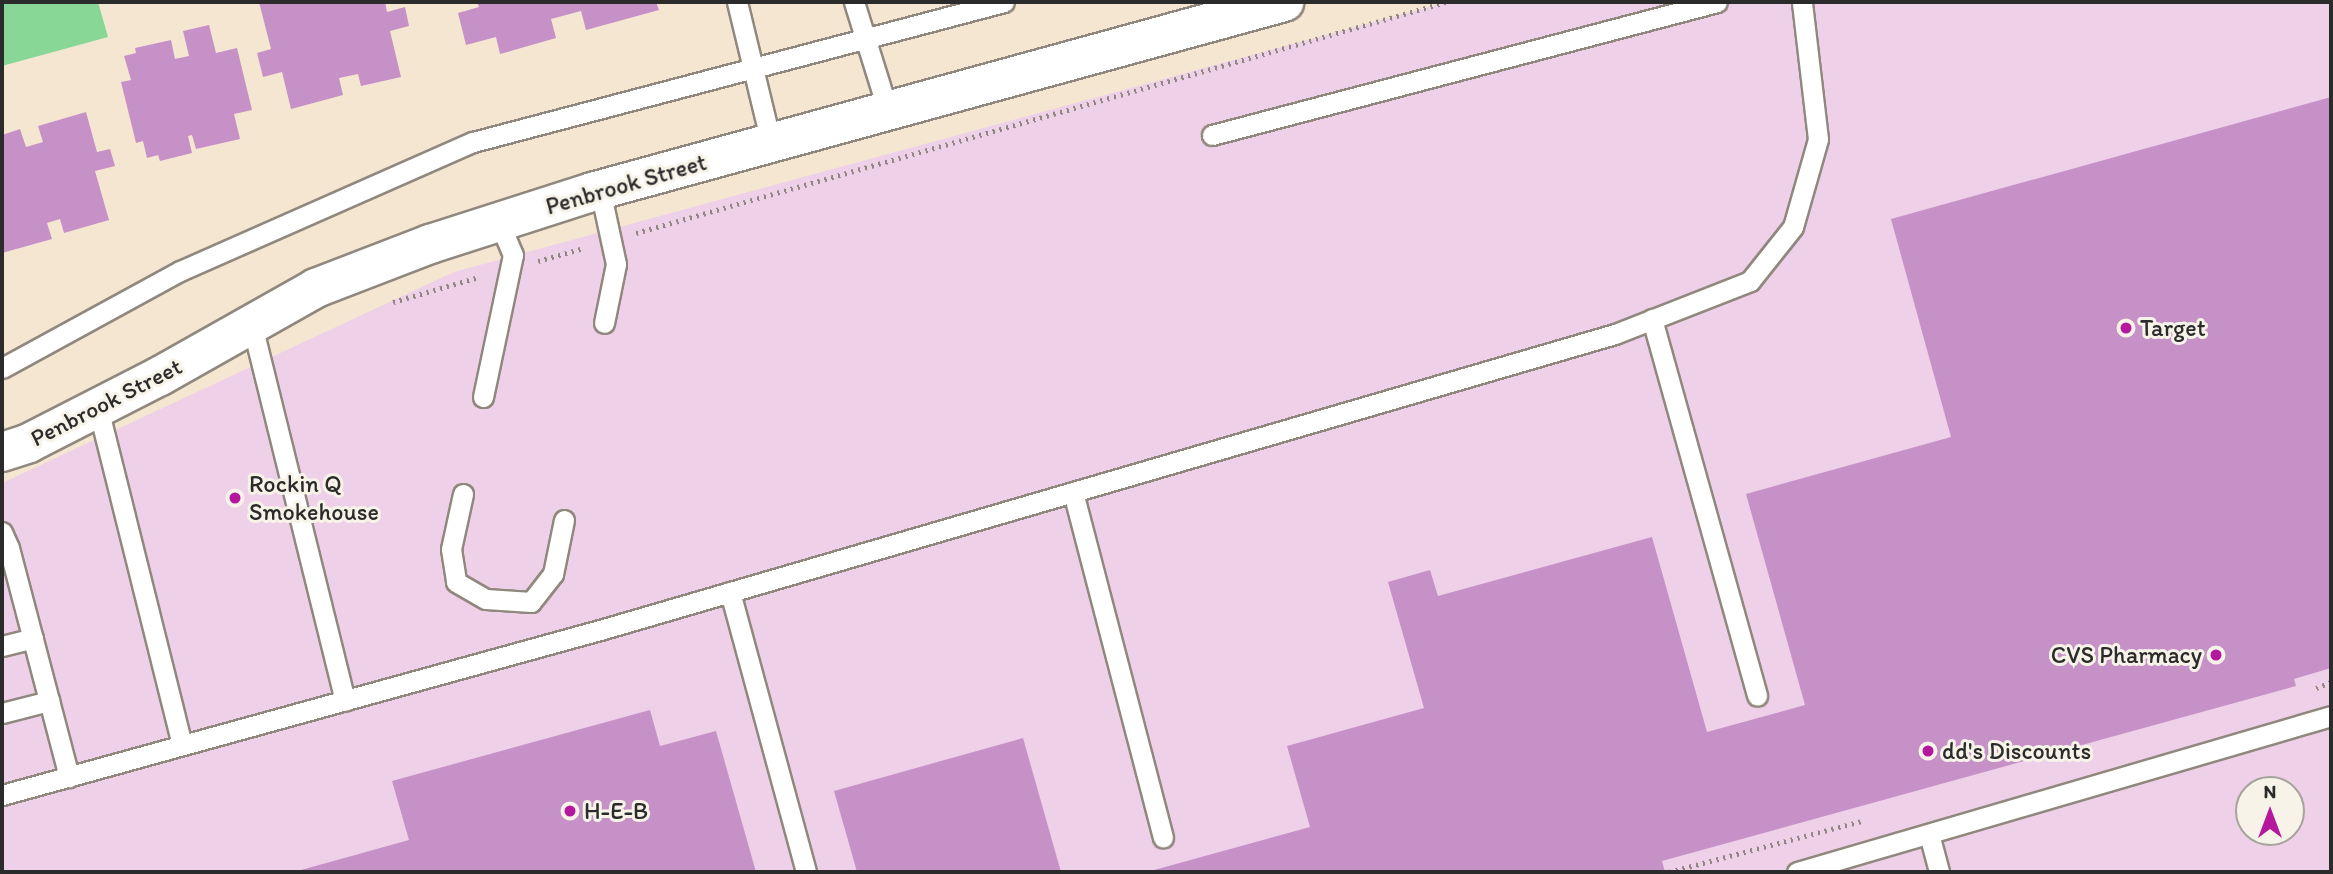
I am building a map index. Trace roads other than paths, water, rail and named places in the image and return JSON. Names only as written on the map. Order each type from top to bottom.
[{"type":"street","name":"Penbrook Street","points":[[2,452],[29,443],[98,408],[316,288],[499,222],[600,190],[1284,2]]},
{"type":"lane","points":[[737,2],[771,143]]},
{"type":"lane","points":[[854,2],[888,110]]},
{"type":"lane","points":[[2,368],[180,271],[473,142],[1004,2]]},
{"type":"lane","points":[[1212,135],[1717,2]]},
{"type":"lane","points":[[2,795],[730,592],[1615,334],[1750,281],[1793,227],[1818,139],[1802,2]]},
{"type":"lane","points":[[600,190],[616,264],[604,324]]},
{"type":"lane","points":[[483,397],[513,255],[499,222]]},
{"type":"lane","points":[[1652,319],[1757,696]]},
{"type":"lane","points":[[252,325],[345,701]]},
{"type":"lane","points":[[98,408],[182,745]]},
{"type":"lane","points":[[1073,492],[1163,837]]},
{"type":"lane","points":[[463,494],[451,549],[457,582],[486,599],[531,602],[553,574],[564,520]]},
{"type":"lane","points":[[2,532],[9,548],[69,777]]},
{"type":"lane","points":[[730,592],[806,872]]},
{"type":"lane","points":[[2,646],[33,638]]},
{"type":"lane","points":[[2,713],[49,701]]},
{"type":"lane","points":[[1797,872],[2331,716]]},
{"type":"lane","points":[[1929,834],[1939,872]]},
{"type":"place","name":"Target","points":[[2126,328]]},
{"type":"place","name":"Rockin Q Smokehouse","points":[[235,498]]},
{"type":"place","name":"CVS Pharmacy","points":[[2216,655]]},
{"type":"place","name":"dd's Discounts","points":[[1928,751]]},
{"type":"place","name":"H-E-B","points":[[570,811]]}]
